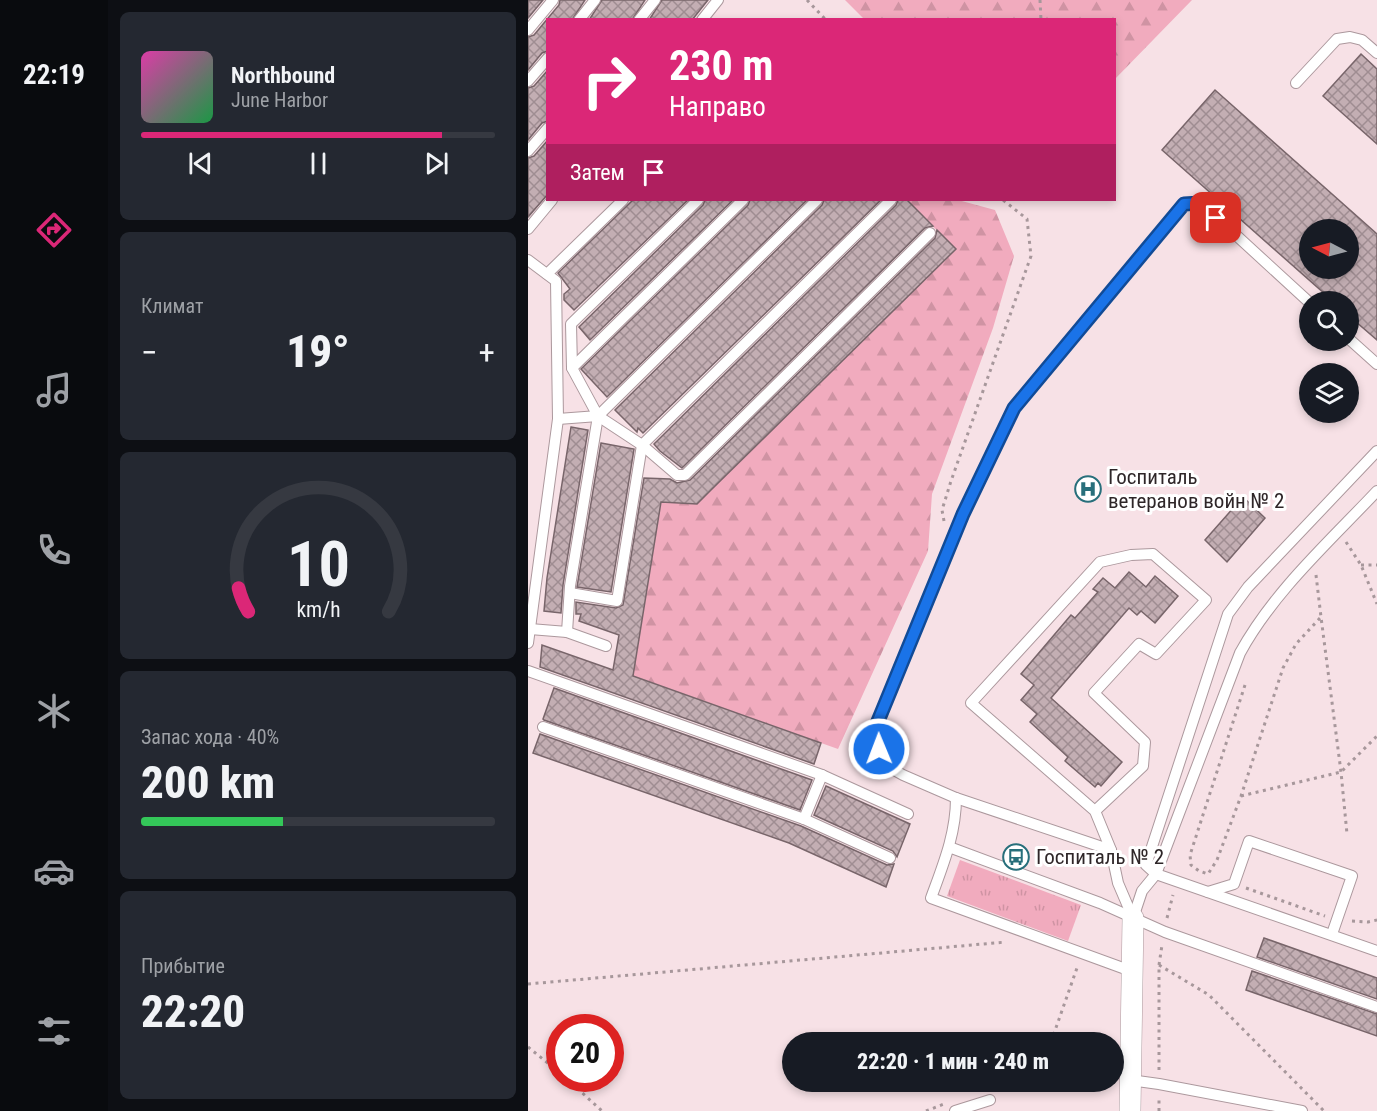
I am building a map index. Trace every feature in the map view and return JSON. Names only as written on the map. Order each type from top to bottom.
[{"type":"street","points":[[1130,1111],[1132,918]]},
{"type":"lane","points":[[528,30],[553,0]]},
{"type":"lane","points":[[581,18],[595,0]]},
{"type":"lane","points":[[641,18],[655,0]]},
{"type":"lane","points":[[704,18],[718,0]]},
{"type":"lane","points":[[1296,83],[1337,39],[1350,37],[1362,40],[1377,53]]},
{"type":"lane","points":[[528,81],[546,60]]},
{"type":"lane","points":[[528,151],[546,130]]},
{"type":"lane","points":[[528,229],[551,201]]},
{"type":"lane","points":[[547,274],[621,201]]},
{"type":"lane","points":[[697,201],[572,324],[572,368],[598,416],[642,446],[677,474],[685,475],[930,233]]},
{"type":"lane","points":[[572,368],[742,201]]},
{"type":"lane","points":[[567,632],[570,593],[598,416],[816,201]]},
{"type":"lane","points":[[570,593],[617,601],[642,446],[890,201]]},
{"type":"lane","points":[[1111,850],[956,798],[903,775],[885,765],[879,749],[876,726],[963,514],[1014,408],[1184,204],[1201,203],[1299,293]]},
{"type":"lane","points":[[528,260],[556,281],[558,419],[528,643]]},
{"type":"lane","points":[[1359,348],[1377,364]]},
{"type":"lane","points":[[558,419],[598,416]]},
{"type":"lane","points":[[1377,451],[1248,587],[1228,615],[1146,866],[1156,874],[1377,951]]},
{"type":"lane","points":[[1132,918],[1142,891],[1156,874],[1240,653],[1253,629],[1269,607],[1377,491]]},
{"type":"lane","points":[[1095,812],[1143,766],[1145,742],[1095,693],[1139,644],[1156,654],[1206,600],[1153,555],[1131,555],[1100,562],[972,703],[1095,812],[1111,850],[1118,883],[1132,918]]},
{"type":"lane","points":[[530,630],[567,632],[606,646]]},
{"type":"lane","points":[[528,671],[822,775],[908,814]]},
{"type":"lane","points":[[543,727],[804,819],[890,858]]},
{"type":"lane","points":[[804,819],[822,775]]},
{"type":"lane","points":[[956,798],[956,820],[931,898],[1131,971]]},
{"type":"lane","points":[[1208,892],[1234,884],[1250,841],[1352,876],[1332,934]]},
{"type":"lane","points":[[949,847],[1100,903],[1165,932],[1377,1007]]},
{"type":"lane","points":[[1130,1080],[1295,1110]]},
{"type":"lane","points":[[955,1111],[990,1100]]},
{"type":"path","points":[[807,0],[824,18]]},
{"type":"path","points":[[1040,0],[1041,18]]},
{"type":"path","points":[[950,546],[942,510],[1031,256],[1027,219],[1004,201]]},
{"type":"path","points":[[1344,539],[1361,565],[1377,604]]},
{"type":"path","points":[[1361,565],[1377,564]]},
{"type":"path","points":[[1308,579],[1316,571],[1347,834]]},
{"type":"path","points":[[1208,874],[1217,860],[1241,796],[1283,668],[1296,644],[1321,617]]},
{"type":"path","points":[[1159,1111],[1159,964],[1171,899],[1191,865],[1190,855],[1247,680]]},
{"type":"path","points":[[1241,796],[1341,772],[1377,736]]},
{"type":"path","points":[[1191,865],[1199,871],[1337,920],[1368,922],[1377,920]]},
{"type":"path","points":[[528,984],[1017,941]]},
{"type":"path","points":[[1054,1032],[1078,963]]},
{"type":"path","points":[[1159,964],[1209,995],[1324,1111]]},
{"type":"path","points":[[528,1047],[546,1062]]},
{"type":"path","points":[[581,1092],[602,1111]]},
{"type":"green space","points":[[845,0],[1192,0],[1116,78],[1116,18],[863,18]]},
{"type":"green space","points":[[908,201],[962,201],[995,210],[1014,256],[993,328],[932,494],[928,551],[838,749],[633,676],[661,502],[697,504],[955,249]]},
{"type":"green space","points":[[960,860],[1081,905],[1068,941],[947,896]]},
{"type":"building","points":[[528,0],[543,0],[528,18]]},
{"type":"building","points":[[560,0],[585,0],[573,18],[548,18],[559,5]]},
{"type":"building","points":[[602,0],[645,0],[633,18],[590,18]]},
{"type":"building","points":[[662,0],[708,0],[694,18],[650,18]]},
{"type":"building","points":[[546,21],[546,52],[542,53],[528,70],[528,37],[534,35]]},
{"type":"building","points":[[1361,54],[1377,69],[1377,144],[1323,96]]},
{"type":"building","points":[[546,72],[546,122],[542,123],[528,140],[528,88],[534,86]]},
{"type":"building","points":[[1215,90],[1377,234],[1377,340],[1359,324],[1359,291],[1322,291],[1308,279],[1359,279],[1359,219],[1299,219],[1299,271],[1162,150]]},
{"type":"building","points":[[546,142],[546,196],[528,217],[528,158],[534,156]]},
{"type":"building","points":[[632,201],[687,201],[574,310],[564,300],[564,294],[570,289],[558,273]]},
{"type":"building","points":[[705,201],[732,201],[590,340],[579,327]]},
{"type":"building","points":[[750,201],[806,201],[607,397],[581,369]]},
{"type":"building","points":[[824,201],[880,201],[643,433],[638,428],[637,432],[615,410]]},
{"type":"building","points":[[898,201],[908,201],[933,226],[925,228],[682,468],[660,451],[654,444]]},
{"type":"building","points":[[937,230],[956,249],[697,504],[661,502],[633,676],[821,743],[814,764],[540,667],[542,645],[613,670],[619,635],[579,621],[581,614],[576,614],[576,602],[616,608],[623,605],[644,478],[670,479],[677,483],[690,480],[935,238]]},
{"type":"building","points":[[571,427],[588,430],[563,585],[561,613],[544,611],[547,578]]},
{"type":"building","points":[[601,443],[634,449],[611,592],[577,587]]},
{"type":"building","points":[[1243,497],[1265,518],[1227,562],[1205,540]]},
{"type":"building","points":[[1129,572],[1146,587],[1155,576],[1178,596],[1155,623],[1141,611],[1137,615],[1129,608],[1051,698],[1122,762],[1101,786],[1098,783],[1095,787],[1065,761],[1068,757],[1030,722],[1037,714],[1021,700],[1034,685],[1021,674],[1071,615],[1075,618],[1098,592],[1093,589],[1103,578],[1115,588]]},
{"type":"building","points":[[554,688],[812,780],[800,810],[544,720]]},
{"type":"building","points":[[540,734],[801,826],[887,865],[894,864],[886,887],[789,843],[533,753]]},
{"type":"building","points":[[826,786],[910,824],[897,857],[893,851],[814,815]]},
{"type":"building","points":[[1264,938],[1377,978],[1377,999],[1257,957]]},
{"type":"building","points":[[1252,971],[1377,1014],[1377,1036],[1246,990]]},
{"type":"place","name":"Госпиталь ветеранов войн № 2","points":[[1088,489]]},
{"type":"place","name":"Госпиталь № 2","points":[[1016,857]]},
{"type":"route","points":[[879,749],[876,726],[963,514],[1014,408],[1184,204],[1201,203],[1216,218]]}]
